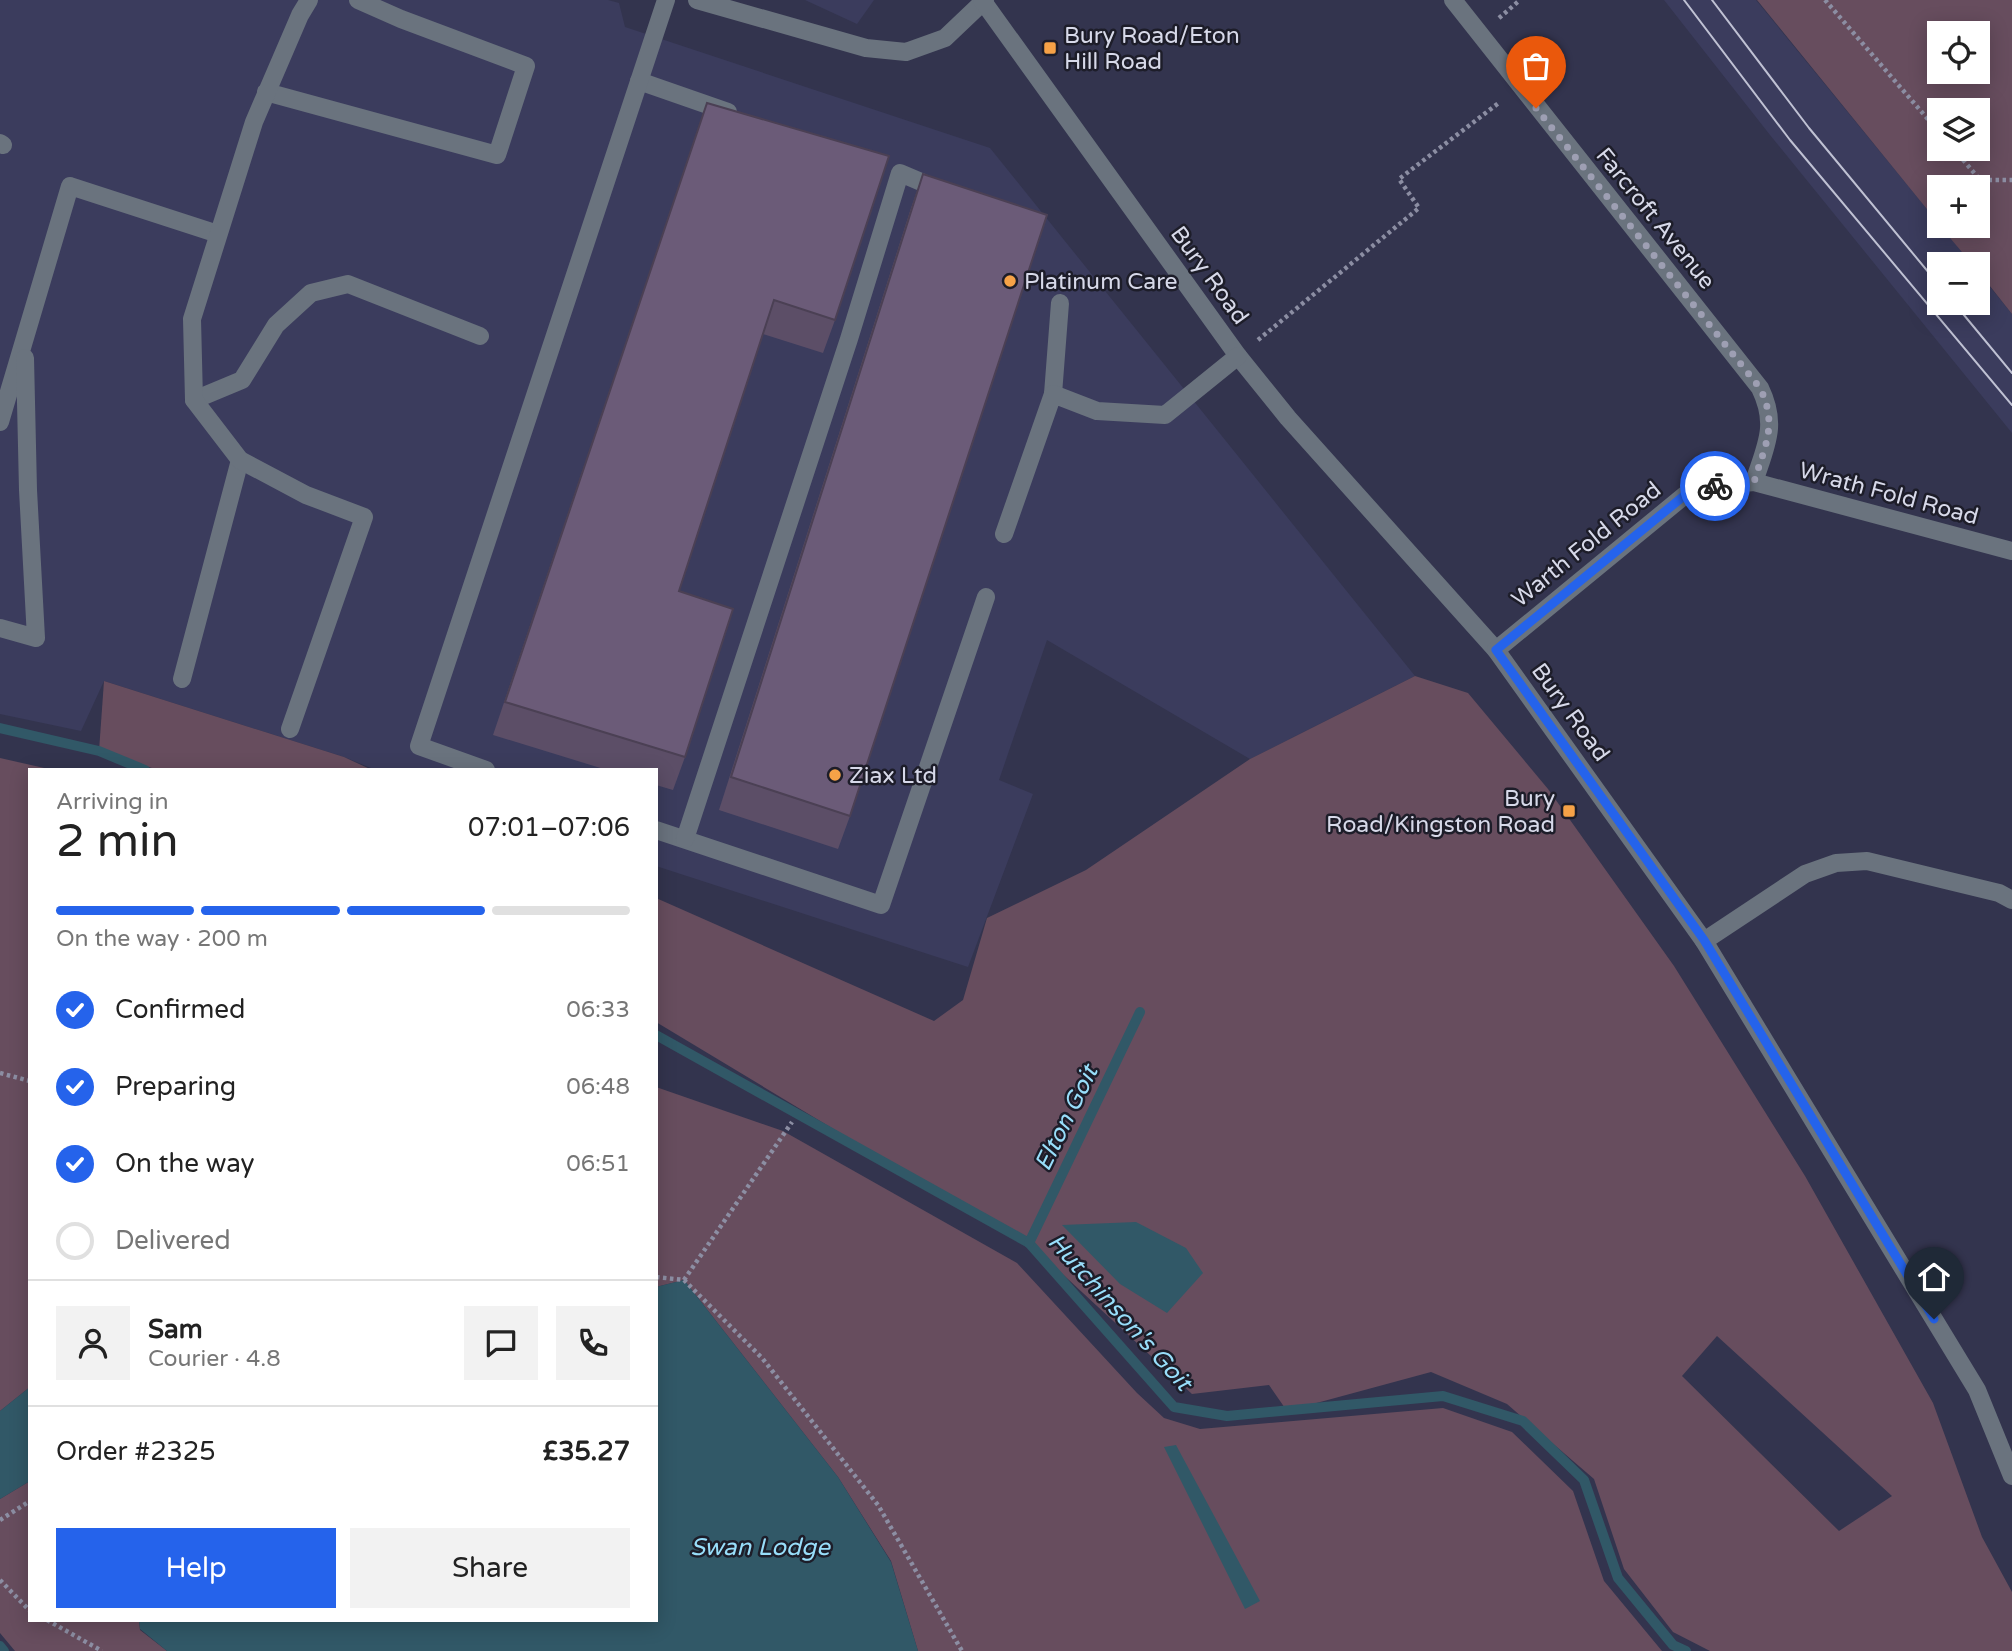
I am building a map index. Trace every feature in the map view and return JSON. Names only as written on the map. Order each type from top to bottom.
[{"type":"street","points":[[290,729],[364,517],[306,495],[240,460],[194,400],[192,319],[254,122],[309,0]]},
{"type":"street","points":[[267,92],[497,156],[526,66],[358,0]]},
{"type":"street","points":[[480,768],[419,746],[666,0]]},
{"type":"street","points":[[697,0],[866,48],[906,52],[945,38],[983,0]]},
{"type":"street","name":"Bury Road","points":[[983,0],[1238,356],[1288,418],[1496,650],[1704,940],[1977,1390],[2012,1476]]},
{"type":"street","name":"Farcroft Avenue","points":[[1453,0],[1760,388],[1769,405],[1771,418],[1769,434],[1754,482]]},
{"type":"street","points":[[639,80],[743,118]]},
{"type":"street","points":[[685,839],[849,339],[893,171],[959,197]]},
{"type":"street","points":[[0,422],[70,186],[218,234]]},
{"type":"street","points":[[194,400],[242,380],[276,325],[311,293],[348,284],[480,336]]},
{"type":"street","points":[[1004,534],[1053,394],[1060,303]]},
{"type":"street","points":[[0,628],[36,638],[24,344]]},
{"type":"street","points":[[1053,394],[1097,411],[1165,415],[1238,356]]},
{"type":"street","points":[[182,678],[240,460]]},
{"type":"street","name":"Wrath Fold Road","points":[[1754,482],[2012,551]]},
{"type":"street","name":"Warth Fold Road","points":[[1496,650],[1685,495],[1713,486],[1754,482]]},
{"type":"street","points":[[658,831],[881,905],[986,597]]},
{"type":"street","points":[[1704,940],[1805,874],[1836,863],[1867,861],[1999,893],[2012,900]]},
{"type":"path","points":[[1825,0],[1927,118]]},
{"type":"path","points":[[1238,356],[1419,208],[1399,179],[1520,87]]},
{"type":"path","points":[[1964,161],[1980,180],[2012,180]]},
{"type":"path","points":[[0,1073],[28,1080]]},
{"type":"path","points":[[684,1280],[792,1122]]},
{"type":"path","points":[[658,1277],[684,1280],[762,1358],[878,1505],[962,1651]]},
{"type":"path","points":[[2,1517],[28,1502]]},
{"type":"path","points":[[0,1580],[28,1609]]},
{"type":"path","points":[[51,1622],[102,1651]]},
{"type":"shaded area","points":[[0,0],[608,0],[619,3],[625,27],[990,148],[1415,676],[1250,759],[1047,640],[999,780],[1033,794],[968,967],[658,867],[658,768],[371,768],[104,681],[81,731],[0,714]]},
{"type":"shaded area","points":[[805,0],[874,0],[857,24]]},
{"type":"shaded area","points":[[1664,0],[1756,0],[1927,209],[1927,238],[1951,238],[1962,252],[1927,252],[1927,315],[1990,315],[1990,287],[2012,314],[2012,433]]},
{"type":"shaded area","points":[[1757,0],[2012,0],[2012,314],[1990,286],[1990,252],[1962,252],[1950,238],[1990,238],[1990,175],[1927,175],[1927,209]]},
{"type":"shaded area","points":[[1415,676],[1468,693],[1548,789],[1674,966],[1805,1176],[1933,1403],[1982,1537],[2012,1592],[2012,1651],[1710,1651],[1673,1632],[1624,1569],[1594,1479],[1507,1404],[1431,1372],[1287,1411],[1269,1385],[1192,1394],[1029,1243],[948,1198],[658,1023],[658,899],[934,1021],[963,1000],[987,918],[1086,870],[1250,759]],"holes":[[[1717,1336],[1892,1496],[1839,1531],[1682,1376]]]},
{"type":"shaded area","points":[[104,681],[344,757],[368,768],[152,768],[99,751]]},
{"type":"shaded area","points":[[0,758],[44,768],[28,768],[28,1389],[0,1411]]},
{"type":"shaded area","points":[[658,1088],[783,1131],[1017,1263],[1137,1393],[1164,1418],[1200,1429],[1443,1408],[1512,1432],[1573,1491],[1604,1581],[1662,1651],[918,1651],[891,1561],[838,1477],[684,1280],[658,1286]]},
{"type":"shaded area","points":[[28,1482],[28,1622],[139,1622],[140,1630],[167,1651],[15,1651],[0,1633],[0,1499]]},
{"type":"water","points":[[1136,1222],[1186,1248],[1203,1273],[1167,1313],[1120,1284],[1062,1225]]},
{"type":"water","name":"Swan Lodge","points":[[684,1280],[838,1477],[891,1562],[918,1651],[167,1651],[140,1629],[139,1622],[658,1622],[658,1286]]},
{"type":"water","points":[[28,1389],[28,1482],[0,1499],[0,1411]]},
{"type":"water","points":[[1176,1445],[1260,1601],[1245,1609],[1164,1447]]},
{"type":"building","points":[[707,103],[889,156],[835,320],[774,300],[679,591],[733,609],[685,757],[505,702]]},
{"type":"building","points":[[923,174],[1047,215],[850,816],[731,777]]},
{"type":"waterway","name":"Hutchinson's Goit","points":[[0,728],[99,751],[140,768]]},
{"type":"waterway","name":"Elton Goit","points":[[1029,1243],[1140,1012]]},
{"type":"waterway","name":"Hutchinson's Goit","points":[[658,1036],[1029,1243],[1174,1407],[1227,1416],[1443,1396],[1523,1421],[1584,1480],[1618,1578],[1673,1645],[1686,1651]]},
{"type":"waterway","points":[[0,1646],[4,1651]]},
{"type":"tram line","points":[[1684,0],[1790,140],[2012,405]]},
{"type":"tram line","points":[[1712,0],[1809,128],[1927,271]]},
{"type":"tram line","points":[[1964,315],[2012,373]]},
{"type":"way so far","points":[[1536,108],[1760,388],[1769,405],[1769,434],[1754,482],[1715,486]]},
{"type":"place","name":"Bury Road/Eton Hill Road","points":[[1050,48]]},
{"type":"place","name":"Platinum Care","points":[[1010,281]]},
{"type":"place","name":"Ziax Ltd","points":[[835,775]]},
{"type":"place","name":"Bury Road/Kingston Road","points":[[1569,811]]},
{"type":"route","points":[[1715,486],[1685,495],[1496,650],[1704,940],[1934,1319]]}]
